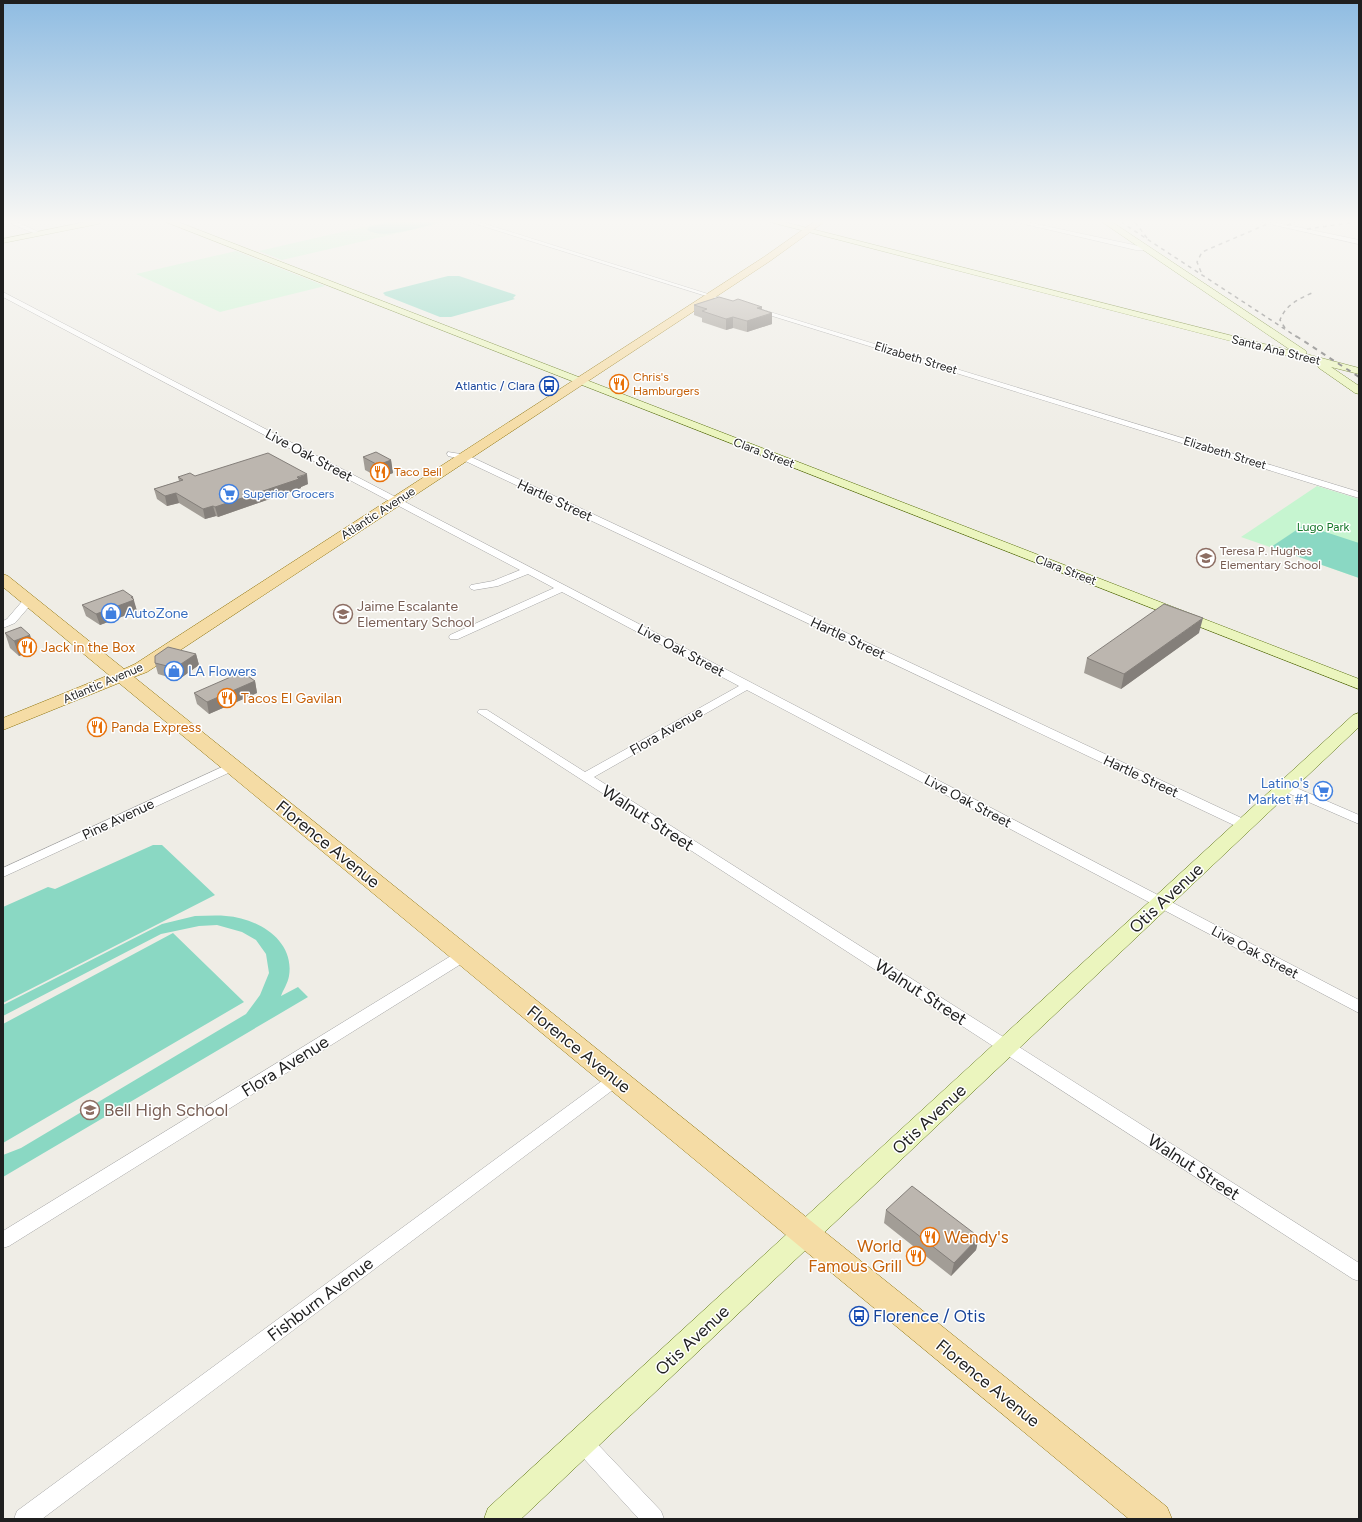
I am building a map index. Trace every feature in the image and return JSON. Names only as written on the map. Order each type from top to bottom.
[{"type":"main road","name":"Atlantic Avenue","points":[[3,714],[118,672],[141,668],[392,498],[706,294]]},
{"type":"main road","name":"Florence Avenue","points":[[3,579],[1155,1519]]},
{"type":"main road","name":"Atlantic Avenue","points":[[3,725],[118,672]]},
{"type":"street","name":"Clara Street","points":[[353,293],[1359,684]]},
{"type":"street","points":[[703,293],[727,301]]},
{"type":"street","name":"Santa Ana Street","points":[[1058,293],[1359,371]]},
{"type":"street","points":[[1213,293],[1359,391]]},
{"type":"street","name":"Live Oak Street","points":[[3,294],[1359,1007]]},
{"type":"street","name":"Elizabeth Street","points":[[751,308],[1359,495]]},
{"type":"street","name":"Hartle Street","points":[[457,455],[1245,825]]},
{"type":"street","points":[[474,587],[495,584],[529,570]]},
{"type":"street","points":[[454,637],[563,588]]},
{"type":"street","points":[[3,625],[11,621],[30,600]]},
{"type":"street","name":"Flora Avenue","points":[[585,777],[748,685]]},
{"type":"street","name":"Walnut Street","points":[[483,712],[1359,1273]]},
{"type":"street","name":"Otis Avenue","points":[[499,1519],[1359,718]]},
{"type":"street","name":"Pine Avenue","points":[[3,872],[233,766]]},
{"type":"street","points":[[1285,787],[1359,820]]},
{"type":"street","name":"Flora Avenue","points":[[3,1240],[464,955]]},
{"type":"street","name":"Fishburn Avenue","points":[[25,1519],[616,1079]]},
{"type":"street","points":[[582,1442],[653,1519]]},
{"type":"green space","points":[[178,293],[297,293],[220,312]]},
{"type":"green space","points":[[383,293],[510,293],[516,295],[513,298],[515,299],[451,317],[440,317]]},
{"type":"green space","name":"Lugo Park","points":[[1317,486],[1359,499],[1359,578],[1241,537]]},
{"type":"green space","points":[[1304,525],[1359,543],[1359,578],[1271,547]]},
{"type":"green space","points":[[153,845],[162,845],[215,895],[3,1003],[3,907],[48,887],[55,889]]},
{"type":"green space","points":[[195,916],[222,916],[238,918],[261,926],[271,933],[280,942],[286,952],[289,963],[289,976],[281,996],[298,987],[308,997],[3,1177],[3,1155],[21,1148],[246,1014],[260,995],[269,973],[266,954],[256,940],[242,932],[217,925],[199,926],[161,934],[3,1016],[3,1005],[162,924]]},
{"type":"green space","points":[[173,933],[244,1002],[3,1143],[3,1024]]},
{"type":"building","points":[[719,297],[733,301],[738,299],[762,307],[757,308],[772,313],[747,321],[733,317],[726,319],[702,311],[707,309],[694,305]]},
{"type":"building","points":[[376,452],[391,460],[378,465],[363,457]]},
{"type":"building","name":"Superior Grocers","points":[[268,453],[307,474],[297,477],[299,479],[215,507],[213,506],[203,509],[176,493],[165,496],[154,489],[183,480],[178,477],[190,473],[195,476]]},
{"type":"building","points":[[123,590],[133,597],[131,597],[134,600],[96,614],[82,605]]},
{"type":"building","points":[[1164,604],[1203,618],[1124,674],[1087,658]]},
{"type":"building","points":[[21,627],[30,635],[14,641],[5,633]]},
{"type":"building","points":[[168,647],[196,654],[175,668],[155,663],[155,656]]},
{"type":"building","points":[[242,672],[255,681],[207,702],[194,693]]},
{"type":"building","name":"Wendy's","points":[[912,1186],[979,1237],[954,1263],[886,1210]]},
{"type":"railway","points":[[1230,293],[1297,337]]},
{"type":"railway","points":[[1285,328],[1280,320],[1289,306],[1312,293]]},
{"type":"railway","points":[[1296,336],[1359,377]]},
{"type":"place","name":"Chris's Hamburgers","points":[[619,384]]},
{"type":"place","name":"Atlantic / Clara","points":[[549,386]]},
{"type":"place","name":"Taco Bell","points":[[380,472]]},
{"type":"place","name":"Superior Grocers","points":[[229,494]]},
{"type":"place","name":"Teresa P. Hughes Elementary School","points":[[1206,558]]},
{"type":"place","name":"AutoZone","points":[[111,613]]},
{"type":"place","name":"Jaime Escalante Elementary School","points":[[343,614]]},
{"type":"place","name":"Jack in the Box","points":[[27,647]]},
{"type":"place","name":"LA Flowers","points":[[174,671]]},
{"type":"place","name":"Tacos El Gavilan","points":[[227,698]]},
{"type":"place","name":"Panda Express","points":[[97,727]]},
{"type":"place","name":"Latino's Market #1","points":[[1323,791]]},
{"type":"place","name":"Bell High School","points":[[90,1110]]},
{"type":"place","name":"Wendy's","points":[[930,1237]]},
{"type":"place","name":"World Famous Grill","points":[[916,1256]]},
{"type":"place","name":"Florence / Otis","points":[[859,1316]]}]
